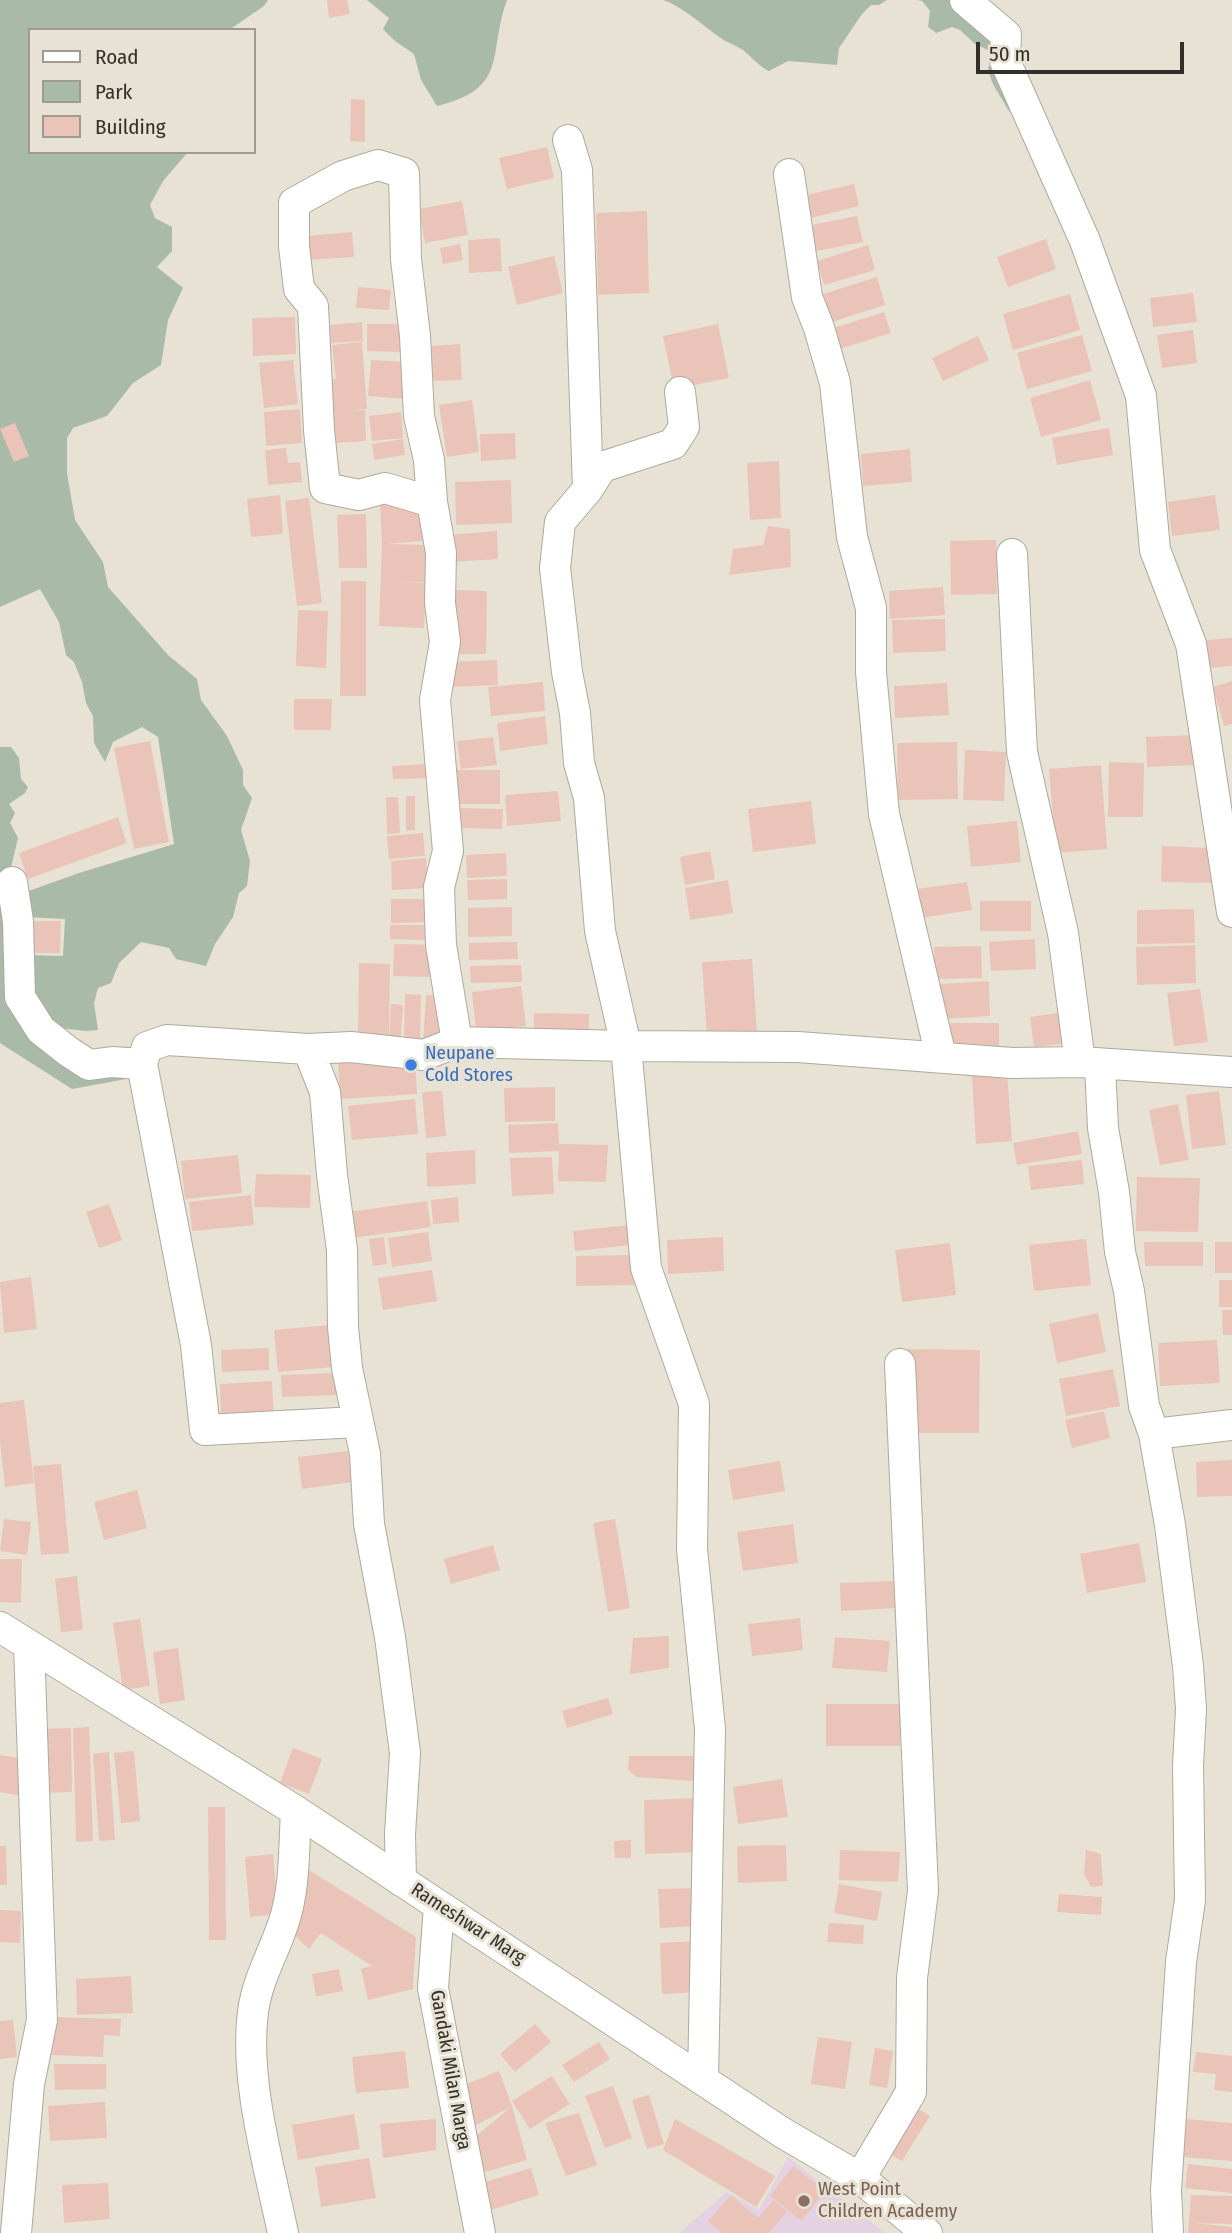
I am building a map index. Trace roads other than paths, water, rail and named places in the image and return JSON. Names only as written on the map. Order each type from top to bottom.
[{"type":"street","points":[[965,0],[1006,35],[1005,61],[1085,241],[1141,396],[1155,550],[1191,644],[1232,912]]},
{"type":"street","points":[[568,140],[577,170],[588,489]]},
{"type":"street","points":[[432,502],[386,488],[359,495],[325,488],[319,430],[313,306],[299,289],[293,203],[343,176],[378,165],[404,173],[406,259],[415,336],[419,416],[429,460],[432,502],[441,553],[440,603],[444,642],[435,700],[448,850],[439,887],[442,946],[457,1042]]},
{"type":"street","points":[[789,174],[807,298],[820,328],[835,383],[852,537],[871,608],[871,672],[884,814],[941,1057]]},
{"type":"street","points":[[680,392],[684,427],[673,444],[602,467],[588,489],[560,522],[555,568],[567,672],[575,713],[579,763],[589,799],[600,931],[626,1046],[646,1268],[694,1404],[692,1549],[710,1729],[703,2080]]},
{"type":"street","points":[[1012,554],[1022,752],[1103,1128],[1144,1406],[1154,1434],[1172,1538],[1188,1666],[1191,1709],[1188,1766],[1190,1900],[1181,1962],[1166,2190],[1168,2233]]},
{"type":"street","points":[[12,882],[18,921],[20,997],[41,1030],[89,1065],[112,1062],[142,1064]]},
{"type":"street","points":[[357,1422],[205,1430],[196,1345],[142,1064],[147,1047],[167,1040],[308,1049],[351,1047],[424,1055],[457,1042],[798,1047],[1012,1063],[1090,1063],[1232,1072]]},
{"type":"street","points":[[308,1049],[325,1092],[342,1250],[343,1327],[347,1368],[365,1454],[369,1524],[390,1637],[405,1753],[400,1834],[401,1881]]},
{"type":"street","points":[[860,2178],[911,2092],[912,1978],[923,1891],[900,1364]]},
{"type":"street","points":[[1154,1434],[1232,1425]]},
{"type":"street","name":"Rameshwar Marg","points":[[0,1627],[296,1811],[783,2133],[860,2178],[927,2233]]},
{"type":"street","points":[[16,2233],[29,2084],[42,2020],[29,1645]]},
{"type":"street","points":[[282,2233],[252,2060],[253,2013],[268,1957],[279,1937],[288,1910],[296,1811]]},
{"type":"street","name":"Gandaki Milan Marga","points":[[439,1906],[433,1988],[480,2233]]},
{"type":"place","name":"Neupane Cold Stores","points":[[411,1065]]},
{"type":"place","name":"West Point Children Academy","points":[[804,2201]]}]
